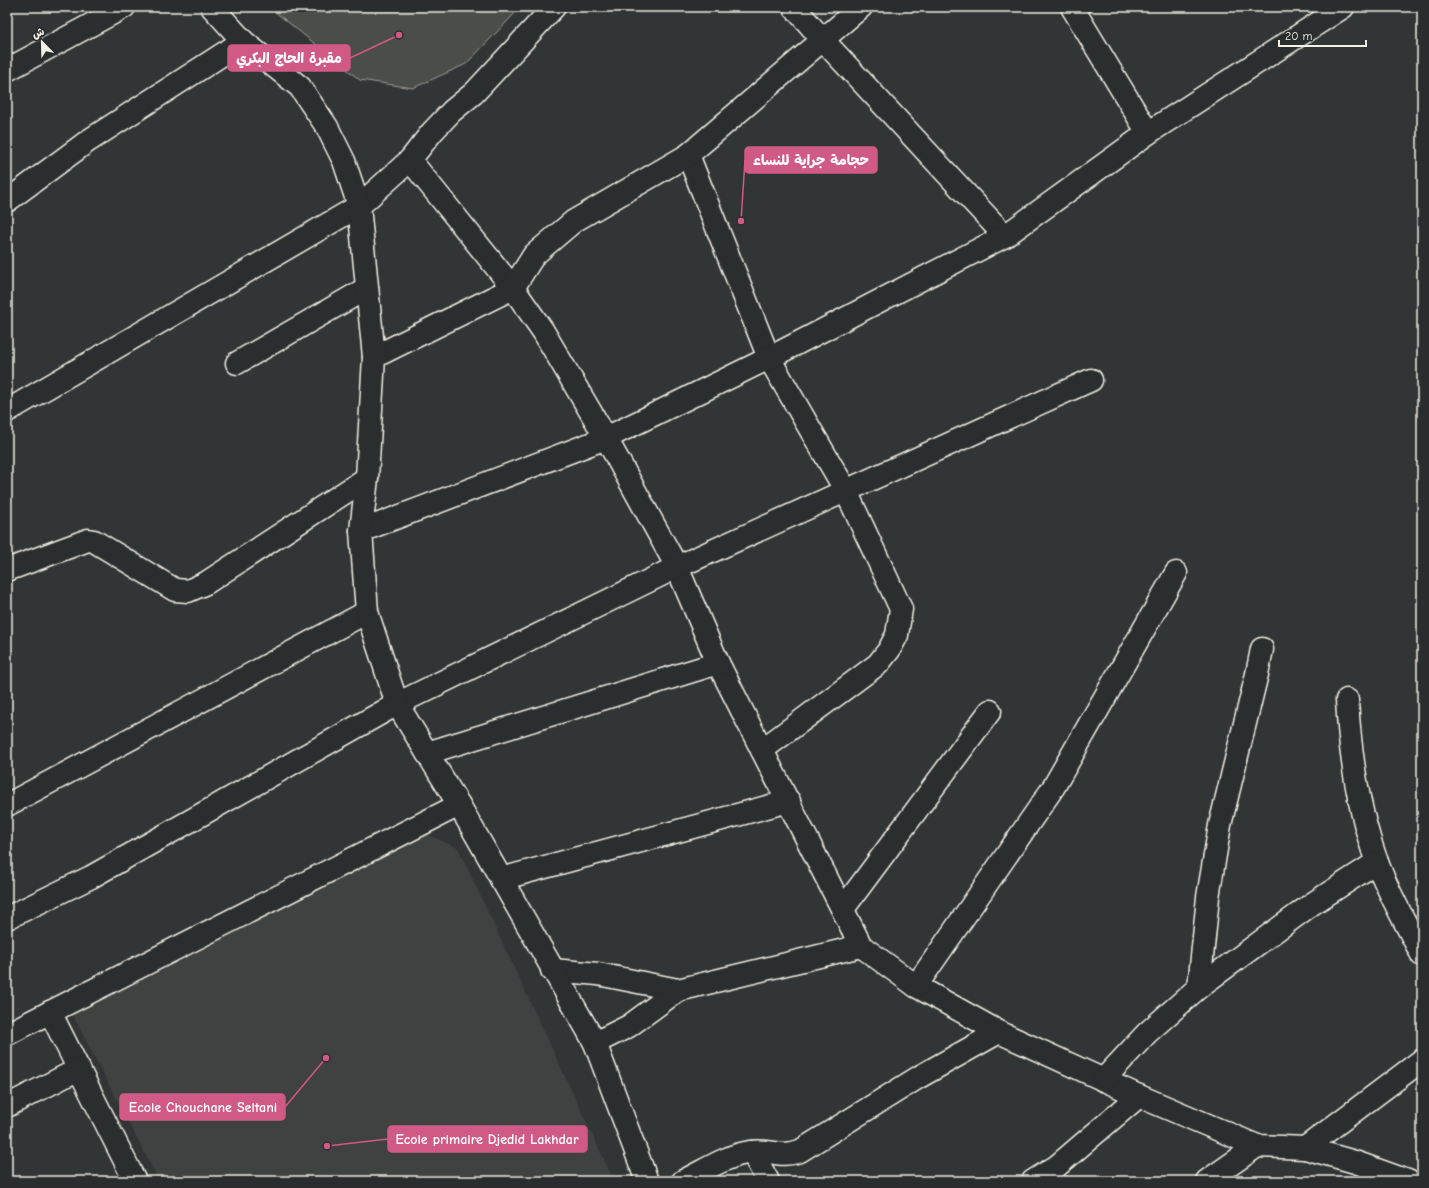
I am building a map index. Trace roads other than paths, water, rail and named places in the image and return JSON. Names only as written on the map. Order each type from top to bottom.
[{"type":"street","points":[[7,70],[124,7]]},
{"type":"street","points":[[212,7],[243,41],[300,87],[328,127],[344,161],[359,206],[374,358],[367,478],[361,531],[367,612],[397,704],[459,805],[595,1043],[647,1181]]},
{"type":"street","points":[[7,411],[359,206],[410,160],[432,132],[452,111],[474,93],[554,7]]},
{"type":"street","points":[[794,7],[1005,236]]},
{"type":"street","points":[[374,358],[513,288],[534,255],[574,221],[688,155],[861,7]]},
{"type":"street","points":[[1072,7],[1148,132]]},
{"type":"street","points":[[361,531],[606,438],[769,358],[1005,236],[1148,132],[1343,7]]},
{"type":"street","points":[[7,201],[88,141],[243,41]]},
{"type":"street","points":[[688,155],[769,358],[846,491],[901,609],[897,635],[889,650],[878,664],[762,750]]},
{"type":"street","points":[[410,160],[513,288],[542,331],[606,438],[677,568],[718,663],[861,946],[916,986],[999,1032],[1139,1096],[1257,1146],[1305,1148],[1355,1162],[1397,1179]]},
{"type":"street","points":[[237,363],[367,288]]},
{"type":"street","points":[[7,918],[91,877],[397,704],[677,568],[1092,380]]},
{"type":"street","points":[[7,570],[88,540],[94,541],[170,588],[188,590],[206,583],[367,478]]},
{"type":"street","points":[[916,986],[1053,788],[1176,573]]},
{"type":"street","points":[[7,804],[367,612]]},
{"type":"street","points":[[1199,987],[1208,897],[1220,825],[1262,649]]},
{"type":"street","points":[[427,752],[718,663]]},
{"type":"street","points":[[1347,700],[1355,775],[1364,818],[1377,862],[1422,955]]},
{"type":"street","points":[[843,909],[990,711]]},
{"type":"street","points":[[501,879],[789,801]]},
{"type":"street","points":[[7,1034],[459,805]]},
{"type":"street","points":[[1103,1080],[1147,1033],[1199,987],[1312,904],[1377,862]]},
{"type":"street","points":[[595,1043],[629,1026],[678,990],[861,946]]},
{"type":"street","points":[[552,970],[598,974],[678,990]]},
{"type":"street","points":[[50,1012],[134,1181]]},
{"type":"street","points":[[683,1181],[734,1156],[752,1152],[785,1155],[800,1151],[919,1077],[999,1032]]},
{"type":"street","points":[[1305,1148],[1422,1060]]},
{"type":"street","points":[[7,1106],[79,1069]]},
{"type":"street","points":[[1033,1181],[1057,1166],[1139,1096]]},
{"type":"street","points":[[1208,1181],[1257,1146]]},
{"type":"street","points":[[752,1152],[768,1181]]},
{"type":"place","name":"مقبرة الحاج البكري","points":[[399,35]]},
{"type":"place","name":"حجامة جراية للنساء","points":[[741,221]]},
{"type":"place","name":"Ecole Chouchane Seltani","points":[[326,1058]]},
{"type":"place","name":"Ecole primaire Djedid Lakhdar","points":[[327,1146]]}]
